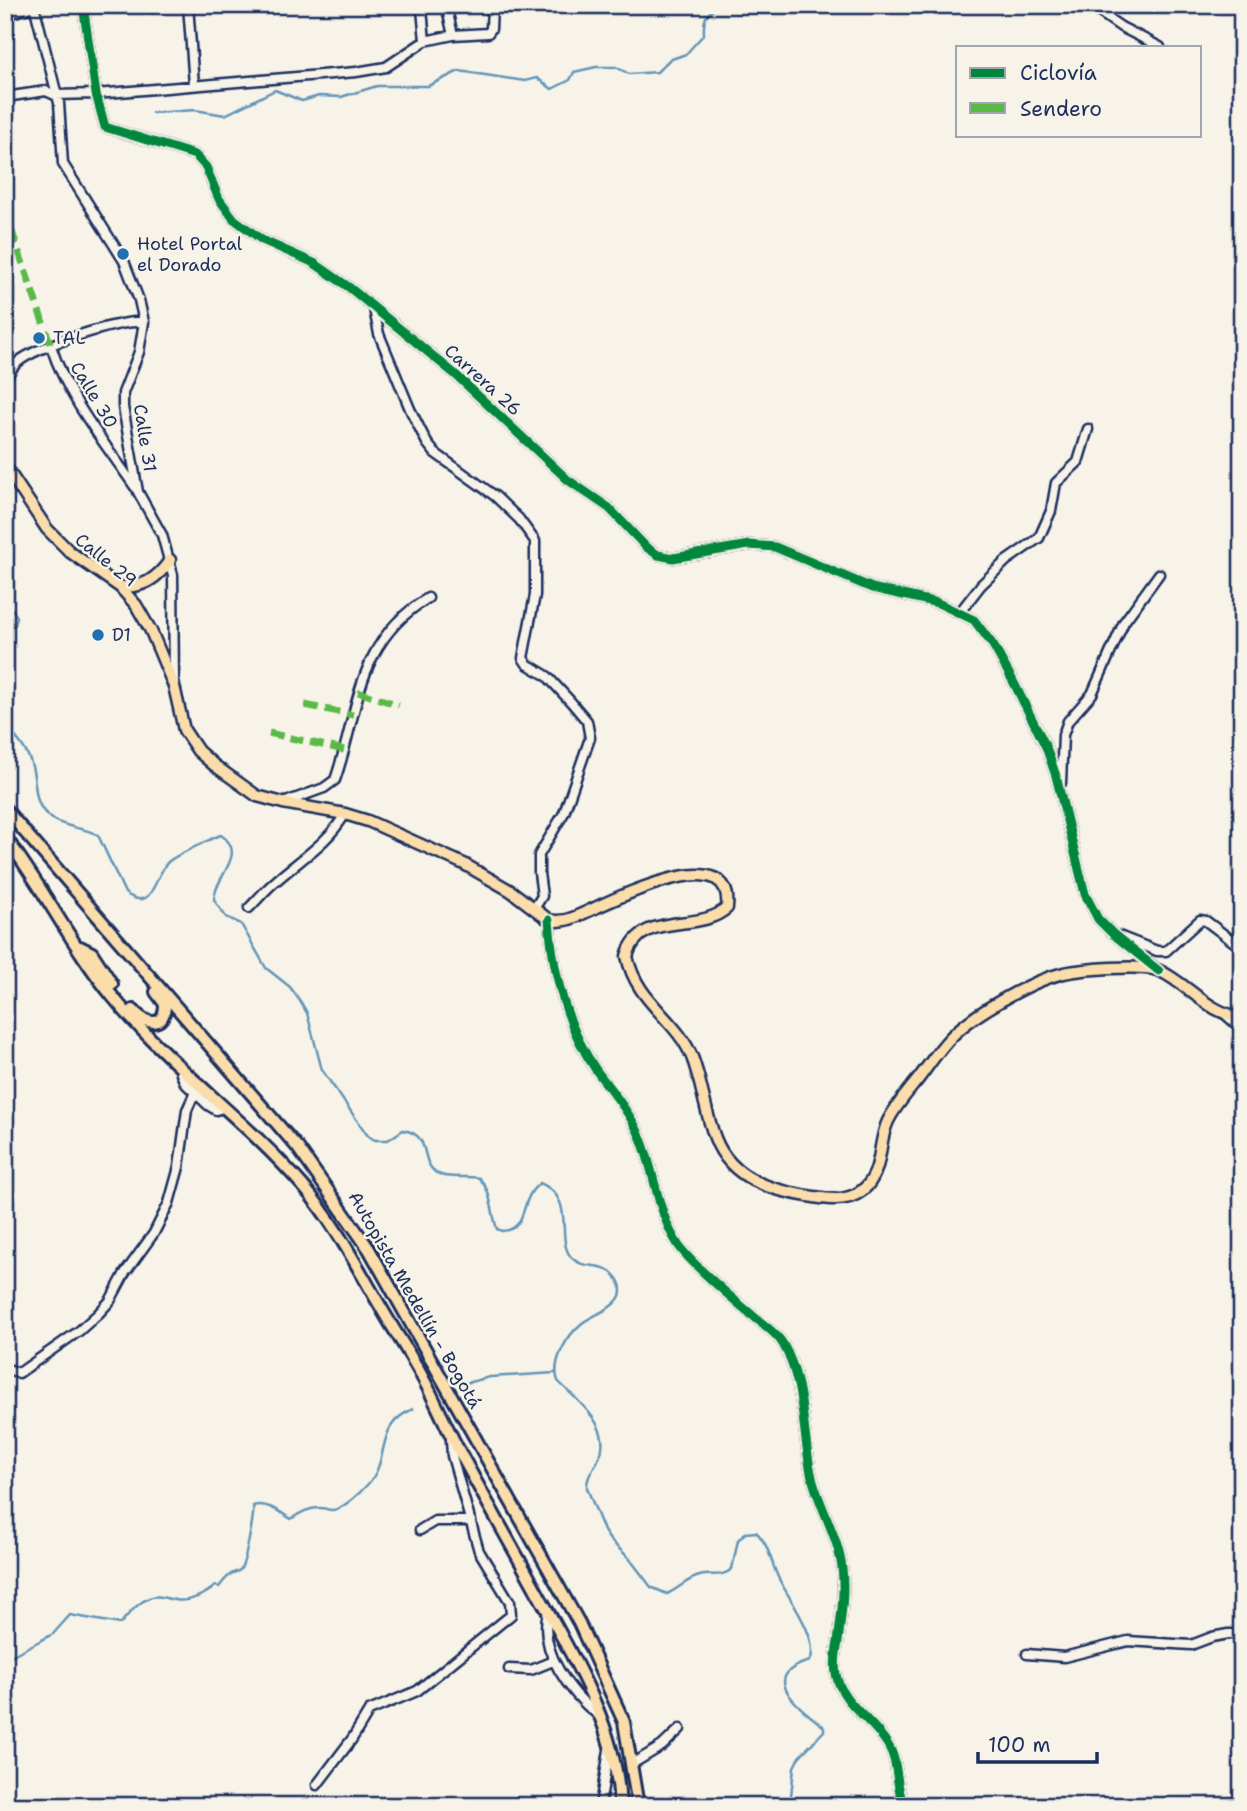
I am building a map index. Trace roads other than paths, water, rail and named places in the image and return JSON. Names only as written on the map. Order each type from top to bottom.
[{"type":"highway","name":"Autopista Medellín - Bogotá","points":[[5,809],[298,1148],[369,1249],[579,1623],[624,1722],[638,1806]]},
{"type":"highway","name":"Autopista Medellín - Bogotá","points":[[5,837],[44,890],[77,946],[127,1013],[282,1163],[328,1219],[354,1257],[562,1633],[601,1717],[610,1744],[620,1806]]},
{"type":"highway","points":[[77,946],[92,953],[116,990],[139,1017],[148,1023],[154,1022],[163,1016],[165,1004],[126,958],[122,943]]},
{"type":"main road","name":"Calle 29","points":[[5,466],[47,529],[70,552],[120,587],[145,619],[174,686],[184,730],[198,751],[246,790],[283,803],[345,814],[393,832],[488,876],[549,920]]},
{"type":"main road","points":[[120,587],[143,585],[154,579],[170,560]]},
{"type":"main road","points":[[549,920],[559,922],[574,918],[624,894],[673,878],[708,876],[721,884],[727,892],[728,900],[724,911],[718,916],[659,925],[647,930],[630,948],[627,956],[630,969],[643,995],[675,1030],[691,1056],[715,1139],[724,1156],[748,1180],[799,1195],[836,1200],[861,1192],[872,1180],[878,1166],[884,1130],[894,1111],[951,1037],[977,1016],[1029,986],[1061,973],[1147,968],[1159,971],[1225,1014],[1242,1017]]},
{"type":"street","points":[[83,5],[96,94]]},
{"type":"street","points":[[188,5],[194,85]]},
{"type":"street","points":[[419,5],[422,9],[425,41]]},
{"type":"street","points":[[446,5],[453,35]]},
{"type":"street","points":[[5,97],[46,91],[55,95],[96,94],[356,72],[386,67],[425,41],[453,35],[488,33],[491,29],[492,5]]},
{"type":"street","points":[[1089,5],[1121,27],[1158,46]]},
{"type":"street","points":[[5,15],[35,6]]},
{"type":"street","name":"Calle 31","points":[[35,6],[59,103],[63,164],[124,261],[139,300],[144,322],[139,352],[123,393],[124,415],[138,492],[158,526],[170,560],[174,587],[174,686]]},
{"type":"street","name":"Carrera 26","points":[[96,94],[105,127],[195,155],[210,174],[219,200],[240,225],[262,240],[314,263],[350,288],[456,375],[568,480],[609,508],[646,547],[658,555],[673,558],[749,545],[775,547],[872,589],[938,603],[960,612]]},
{"type":"street","points":[[374,309],[379,334],[428,443],[444,460],[479,482],[495,496],[519,519],[536,541],[535,595],[523,658],[527,664],[554,683],[587,721],[590,729],[590,738],[564,813],[539,855],[542,897],[534,909]]},
{"type":"street","points":[[5,379],[18,362],[51,346],[112,325],[144,322]]},
{"type":"street","name":"Calle 30","points":[[51,346],[62,378],[72,396],[138,492]]},
{"type":"street","points":[[1088,429],[1078,462],[1056,483],[1051,511],[1039,538],[1006,561],[981,585],[960,612],[974,620],[993,645],[1046,747],[1085,894],[1098,919],[1159,971]]},
{"type":"street","points":[[1060,796],[1063,735],[1068,721],[1092,694],[1124,622],[1159,574]]},
{"type":"street","points":[[283,803],[324,788],[335,780],[364,674],[389,631],[411,609],[428,598]]},
{"type":"street","points":[[249,908],[274,881],[324,842],[345,814]]},
{"type":"street","points":[[549,920],[551,943],[571,1027],[597,1070],[629,1114],[639,1134],[667,1220],[680,1247],[783,1344],[800,1391],[811,1474],[842,1568],[843,1595],[835,1661],[840,1688],[890,1747],[895,1761],[896,1786],[904,1806]]},
{"type":"street","points":[[1113,934],[1157,951],[1166,951],[1200,920],[1206,921],[1242,948]]},
{"type":"street","points":[[1225,1014],[1242,1029]]},
{"type":"street","points":[[181,1067],[182,1079],[195,1093],[212,1109],[223,1108]]},
{"type":"street","points":[[5,1367],[19,1373],[79,1331],[110,1301],[125,1273],[154,1234],[169,1203],[179,1167],[187,1111],[195,1093]]},
{"type":"street","points":[[317,1785],[352,1739],[369,1711],[417,1691],[511,1615],[510,1602],[479,1551],[452,1457],[451,1436]]},
{"type":"street","points":[[421,1530],[435,1521],[471,1521]]},
{"type":"street","points":[[548,1612],[545,1624],[553,1661],[580,1701],[601,1717]]},
{"type":"street","points":[[1027,1654],[1064,1657],[1128,1642],[1191,1645],[1212,1637],[1242,1634]]},
{"type":"street","points":[[509,1669],[531,1670],[553,1661]]},
{"type":"street","points":[[632,1764],[662,1746],[680,1729]]},
{"type":"street","points":[[600,1806],[610,1744]]},
{"type":"waterway","points":[[152,113],[195,110],[225,115],[275,90],[302,101],[319,96],[341,97],[377,86],[428,86],[459,71],[525,81],[537,78],[552,89],[570,80],[574,72],[596,67],[616,67],[629,74],[657,72],[669,60],[686,54],[704,34],[706,17],[721,5]]},
{"type":"waterway","points":[[5,605],[12,609],[17,617],[15,625],[5,628]]},
{"type":"waterway","points":[[5,726],[29,758],[40,806],[51,818],[62,824],[98,835],[125,893],[142,899],[152,891],[163,868],[171,859],[221,835],[229,842],[231,858],[215,891],[214,900],[226,917],[241,924],[266,968],[290,987],[300,1001],[307,1013],[322,1070],[368,1136],[375,1140],[388,1140],[403,1130],[412,1133],[422,1142],[427,1161],[435,1172],[444,1176],[479,1178],[489,1195],[497,1229],[502,1231],[517,1225],[529,1197],[540,1183],[552,1190],[558,1199],[562,1209],[567,1250],[572,1258],[613,1273],[620,1286],[620,1296],[608,1308],[576,1329],[562,1350],[556,1374],[558,1381],[591,1415],[602,1436],[599,1458],[589,1476],[587,1488],[610,1540],[629,1558],[651,1587],[667,1594],[694,1578],[728,1572],[732,1569],[738,1540],[745,1533],[756,1532],[761,1537],[811,1642],[810,1661],[794,1667],[786,1675],[784,1683],[794,1701],[824,1727],[824,1731],[799,1757],[794,1767],[790,1806]]},
{"type":"waterway","points":[[462,1384],[490,1377],[555,1373]]},
{"type":"waterway","points":[[5,1659],[53,1634],[70,1615],[120,1624],[149,1598],[186,1600],[202,1595],[215,1586],[219,1587],[242,1566],[253,1518],[253,1506],[268,1507],[291,1519],[313,1508],[332,1510],[341,1507],[361,1492],[375,1475],[392,1424],[413,1409]]},
{"type":"place","name":"Hotel Portal el Dorado","points":[[123,254]]},
{"type":"place","name":"TAL","points":[[39,338]]},
{"type":"place","name":"D1","points":[[98,635]]}]
